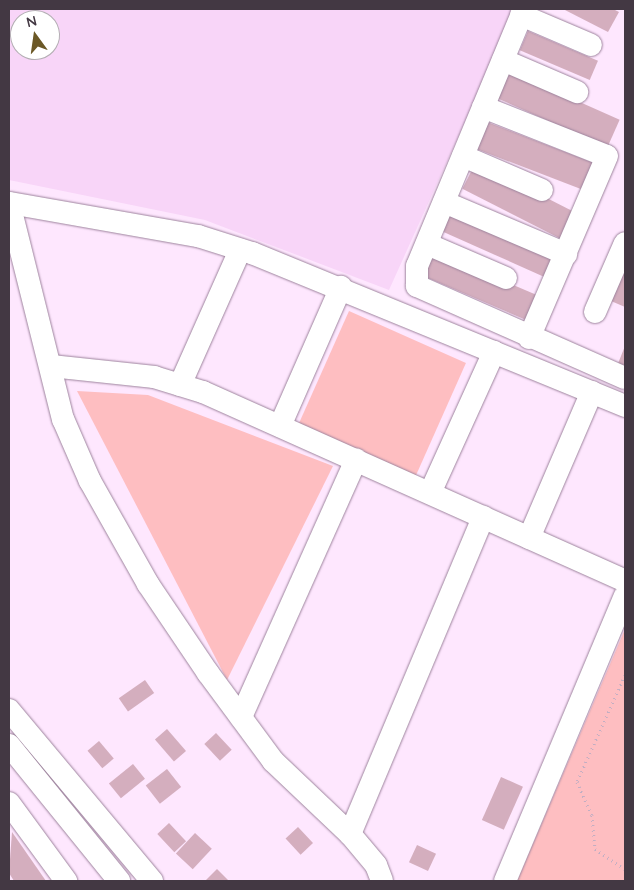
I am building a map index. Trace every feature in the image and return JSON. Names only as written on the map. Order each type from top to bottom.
[{"type":"street","points":[[592,45],[522,12],[415,275],[417,286],[529,338],[625,378]]},
{"type":"street","points":[[503,60],[577,92]]},
{"type":"street","points":[[483,107],[607,156],[529,338]]},
{"type":"street","points":[[463,156],[542,190]]},
{"type":"street","points":[[444,202],[566,254]]},
{"type":"street","points":[[386,878],[350,834],[273,761],[148,584],[90,481],[63,420],[9,203],[198,236],[341,287],[625,406]]},
{"type":"street","points":[[427,244],[506,278]]},
{"type":"street","points":[[180,385],[240,250]]},
{"type":"street","points":[[595,312],[623,257]]},
{"type":"street","points":[[280,426],[341,287]]},
{"type":"street","points":[[430,493],[494,352]]},
{"type":"street","points":[[51,366],[103,369],[180,385],[280,426],[625,581]]},
{"type":"street","points":[[529,538],[592,392]]},
{"type":"street","points":[[241,717],[356,460]]},
{"type":"street","points":[[350,834],[483,517]]},
{"type":"street","points":[[505,881],[625,596]]},
{"type":"street","points":[[9,710],[152,881]]},
{"type":"street","points":[[9,745],[119,881]]},
{"type":"street","points":[[9,803],[66,881]]},
{"type":"path","points":[[625,675],[577,782],[592,815],[595,849],[625,869]]},
{"type":"shaded area","points":[[9,9],[516,9],[389,290],[205,220],[9,180]]},
{"type":"shaded area","points":[[349,311],[466,363],[416,475],[299,423]]},
{"type":"shaded area","points":[[77,391],[148,395],[333,466],[227,680]]},
{"type":"shaded area","points":[[625,629],[625,881],[517,881]]},
{"type":"building","points":[[563,9],[613,9],[619,12],[608,32]]},
{"type":"building","points":[[528,31],[598,61],[590,80],[520,50]]},
{"type":"building","points":[[510,71],[620,120],[607,147],[498,98]]},
{"type":"building","points":[[487,122],[599,165],[589,192],[477,149]]},
{"type":"building","points":[[476,162],[581,216],[568,242],[462,189]]},
{"type":"building","points":[[450,213],[561,263],[553,281],[442,231]]},
{"type":"building","points":[[433,251],[544,298],[534,323],[422,276]]},
{"type":"building","points":[[618,271],[625,275],[625,307],[611,301]]},
{"type":"building","points":[[625,346],[625,375],[615,371]]},
{"type":"building","points":[[145,680],[154,693],[128,711],[119,698]]},
{"type":"building","points":[[167,729],[186,751],[174,761],[155,739]]},
{"type":"building","points":[[216,733],[232,750],[220,761],[204,744]]},
{"type":"building","points":[[99,741],[114,759],[102,768],[88,751]]},
{"type":"building","points":[[133,764],[145,779],[121,798],[109,784]]},
{"type":"building","points":[[167,769],[181,787],[160,804],[146,786]]},
{"type":"building","points":[[501,777],[523,787],[504,830],[482,820]]},
{"type":"building","points":[[169,823],[186,841],[174,852],[157,834]]},
{"type":"building","points":[[298,827],[313,843],[301,855],[286,839]]},
{"type":"building","points":[[12,832],[46,881],[14,881],[9,873]]},
{"type":"building","points":[[195,833],[212,849],[193,869],[176,853]]},
{"type":"building","points":[[417,845],[436,854],[428,871],[409,862]]},
{"type":"building","points":[[217,869],[229,881],[205,881]]}]
